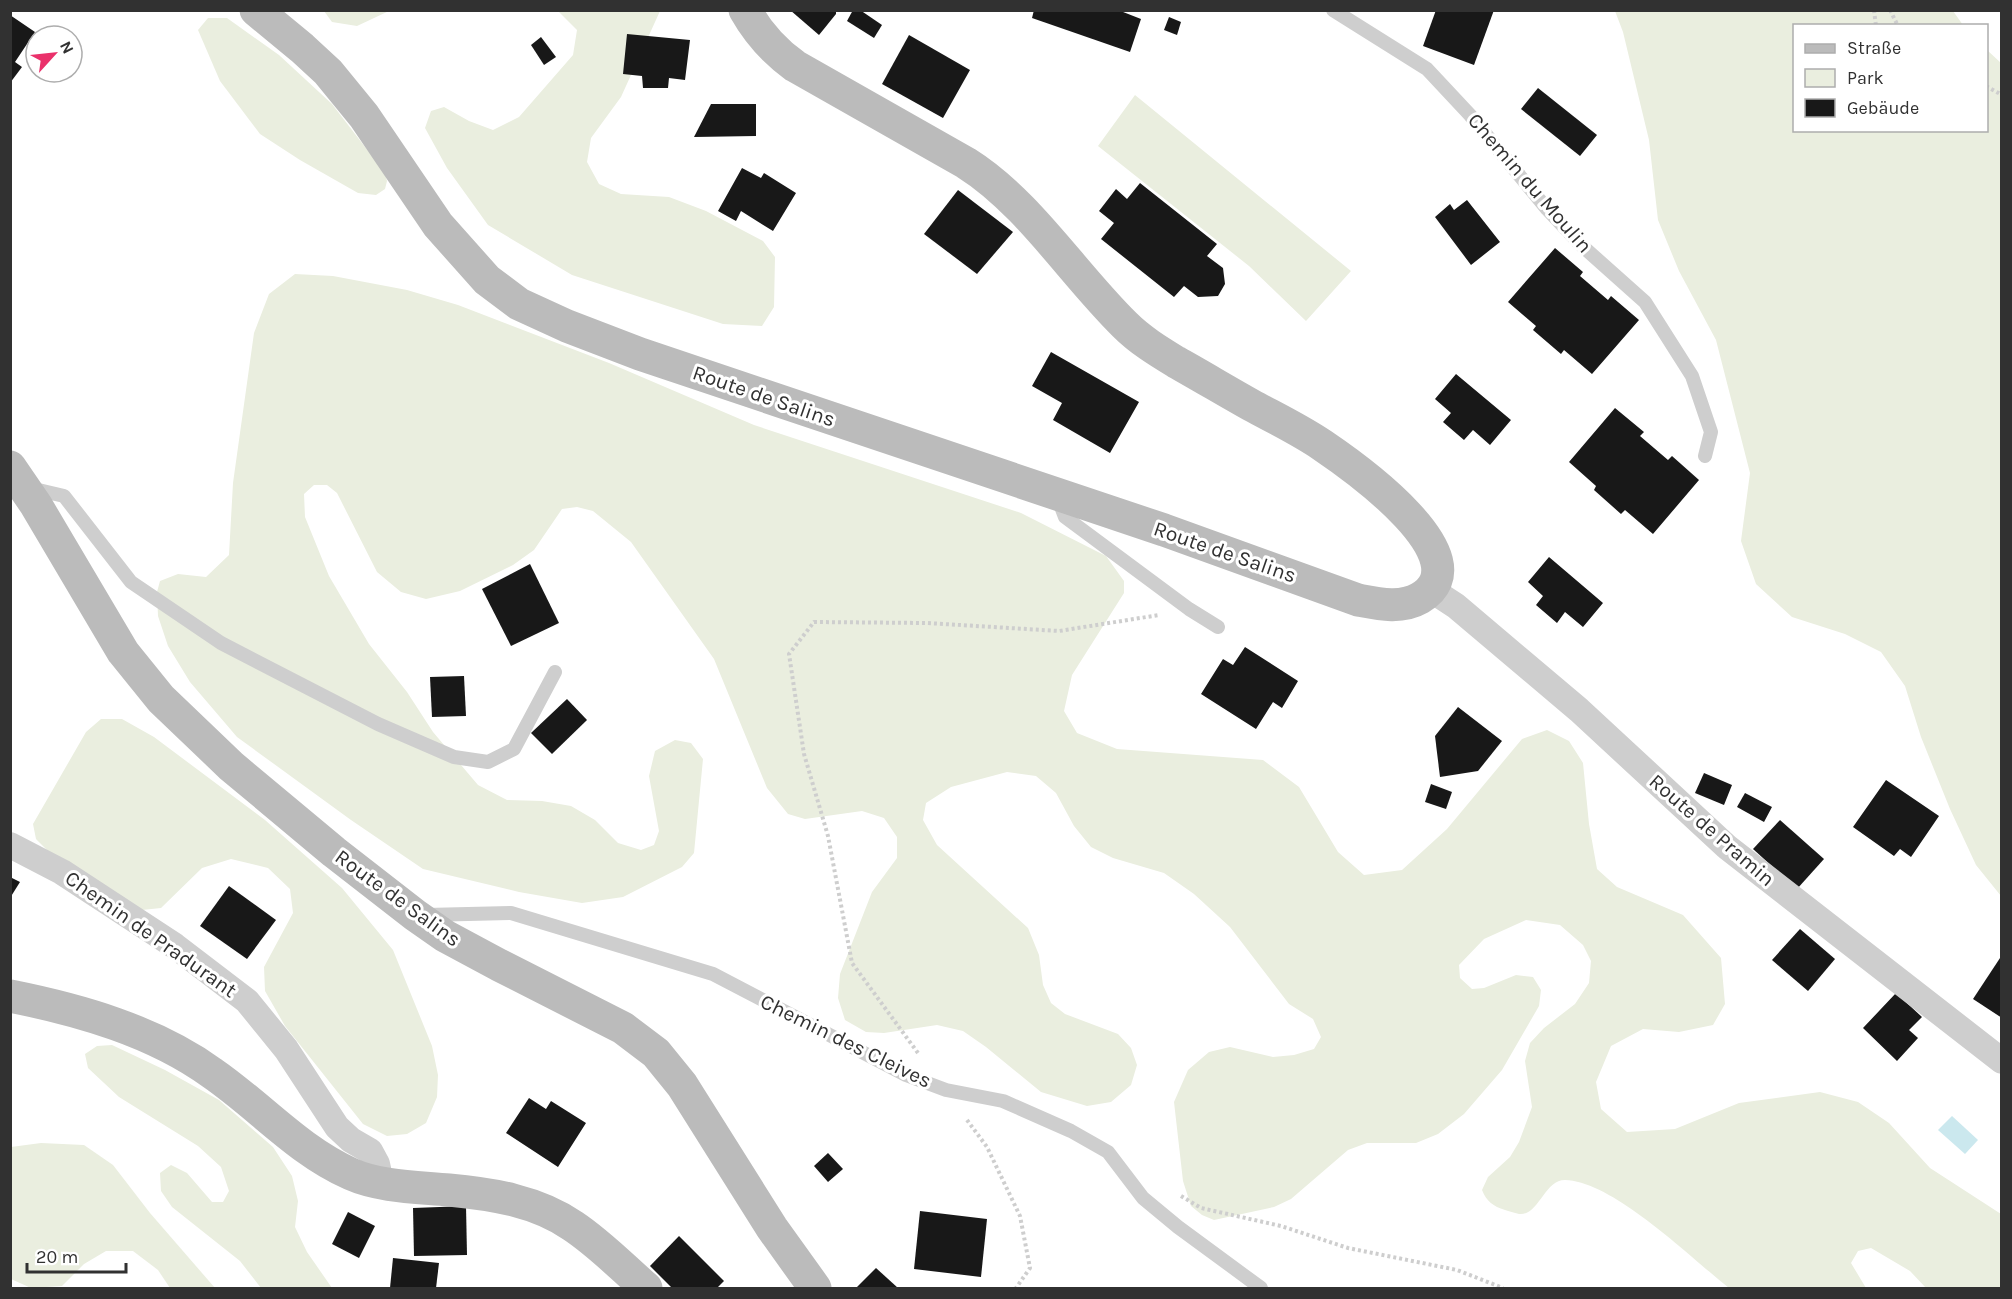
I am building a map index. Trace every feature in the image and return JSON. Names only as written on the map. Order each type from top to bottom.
[{"type":"street","name":"Route de Salins","points":[[256,10],[303,48],[328,72],[364,116],[448,238],[487,280],[519,304],[567,326],[640,354],[1257,562],[1358,600],[1401,605],[1420,598],[1430,589]]},
{"type":"street","points":[[745,10],[765,39],[795,66],[951,154],[987,177],[1025,213],[1114,314],[1148,344],[1234,396],[1313,439],[1377,486],[1420,530],[1433,549],[1438,576],[1430,589]]},
{"type":"street","name":"Route de Salins","points":[[18,477],[123,652],[161,699],[231,766],[334,852],[415,915],[445,936],[623,1028],[656,1053],[682,1085],[772,1228],[815,1288]]},
{"type":"street","name":"Route de Pramin","points":[[1430,589],[1456,606],[1579,710],[1726,847],[2001,1061]]},
{"type":"street","name":"Chemin de Pradurant","points":[[10,845],[63,872],[166,940],[247,1001],[286,1049],[337,1127],[351,1140],[370,1151],[377,1164],[381,1182]]},
{"type":"street","points":[[10,996],[82,1013],[162,1044],[210,1071],[283,1131],[319,1157],[354,1176],[420,1188],[494,1196],[532,1206],[574,1227],[646,1288]]},
{"type":"lane","name":"Chemin du Moulin","points":[[1333,10],[1427,69],[1470,114],[1546,209],[1580,244],[1645,302],[1692,376],[1711,432],[1705,456]]},
{"type":"lane","points":[[18,477],[64,496],[131,582],[220,643],[378,724],[454,757],[488,762],[514,749],[555,672]]},
{"type":"lane","points":[[1056,494],[1065,517],[1189,609],[1218,627]]},
{"type":"lane","name":"Chemin des Cleives","points":[[415,915],[511,913],[713,974],[906,1074],[946,1090],[1003,1101],[1071,1131],[1108,1152],[1143,1198],[1178,1227],[1261,1288]]},
{"type":"path","points":[[1890,10],[1897,24]]},
{"type":"path","points":[[1988,87],[2001,95]]},
{"type":"path","points":[[1016,1288],[1030,1268],[1020,1216],[987,1148],[852,963],[828,836],[804,754],[789,654],[814,622],[927,623],[1059,631],[1189,609]]},
{"type":"path","points":[[1173,1191],[1201,1208],[1281,1226],[1348,1248],[1457,1270],[1503,1288]]},
{"type":"green space","points":[[324,11],[389,11],[357,26],[332,22]]},
{"type":"green space","points":[[558,11],[660,11],[621,97],[591,138],[587,162],[599,184],[621,194],[669,197],[706,211],[763,241],[775,257],[774,307],[762,326],[723,324],[572,275],[488,225],[447,168],[425,128],[431,111],[444,107],[469,121],[493,130],[519,117],[573,55],[577,30]]},
{"type":"green space","points":[[1615,11],[1953,11],[1962,24],[1793,24],[1793,132],[1988,132],[1988,51],[2001,63],[2001,896],[1976,865],[1921,737],[1905,686],[1881,652],[1845,634],[1792,617],[1756,584],[1741,541],[1750,473],[1716,340],[1679,271],[1658,220],[1649,140],[1623,32]]},
{"type":"green space","points":[[208,18],[227,18],[279,55],[332,104],[385,173],[387,181],[385,189],[376,195],[358,193],[260,134],[220,81],[198,30]]},
{"type":"green space","points":[[1135,95],[1351,271],[1306,321],[1249,266],[1098,146]]},
{"type":"green space","points":[[295,274],[333,276],[407,290],[458,305],[609,363],[754,425],[1021,513],[1106,556],[1124,581],[1124,593],[1072,675],[1064,711],[1077,733],[1117,749],[1263,760],[1299,787],[1338,852],[1364,875],[1402,870],[1447,829],[1522,739],[1547,730],[1569,741],[1583,763],[1589,824],[1597,869],[1617,887],[1683,915],[1721,958],[1725,1004],[1713,1025],[1679,1032],[1643,1029],[1611,1046],[1596,1082],[1601,1109],[1627,1132],[1675,1129],[1739,1103],[1820,1092],[1858,1102],[1889,1123],[1930,1168],[2001,1214],[2001,1288],[1926,1288],[1910,1271],[1871,1248],[1858,1251],[1851,1263],[1866,1288],[1729,1288],[1651,1223],[1606,1193],[1584,1184],[1565,1180],[1558,1182],[1546,1191],[1532,1210],[1526,1213],[1515,1213],[1491,1203],[1482,1190],[1488,1177],[1510,1157],[1519,1142],[1532,1107],[1525,1061],[1530,1043],[1544,1028],[1575,1004],[1589,983],[1591,961],[1583,945],[1560,925],[1526,920],[1484,939],[1459,965],[1460,978],[1472,989],[1484,988],[1516,975],[1533,977],[1541,990],[1539,1006],[1502,1070],[1464,1114],[1438,1134],[1416,1143],[1367,1143],[1348,1150],[1291,1199],[1274,1207],[1214,1220],[1202,1215],[1191,1206],[1183,1181],[1174,1102],[1188,1070],[1209,1052],[1230,1047],[1273,1057],[1294,1055],[1314,1049],[1321,1037],[1313,1019],[1289,1004],[1230,927],[1194,894],[1164,873],[1113,858],[1091,847],[1074,826],[1056,793],[1036,776],[1007,772],[951,787],[926,803],[923,820],[937,845],[1028,928],[1039,955],[1043,985],[1051,1003],[1065,1014],[1118,1034],[1131,1048],[1137,1065],[1131,1085],[1111,1102],[1087,1106],[1041,1092],[963,1031],[937,1025],[884,1033],[866,1032],[845,1020],[838,998],[840,974],[872,892],[897,858],[897,837],[884,818],[862,811],[805,819],[788,814],[767,788],[714,659],[631,542],[593,511],[577,507],[562,509],[534,550],[513,565],[460,591],[426,599],[401,592],[377,572],[337,493],[327,485],[314,485],[304,494],[305,517],[329,576],[369,644],[407,692],[433,732],[478,785],[507,800],[542,801],[571,806],[595,820],[618,843],[641,850],[654,845],[659,831],[649,776],[655,751],[675,740],[691,743],[703,759],[694,853],[682,867],[623,897],[582,903],[519,892],[423,869],[237,737],[190,682],[168,646],[158,616],[157,592],[160,581],[178,574],[206,577],[229,555],[233,483],[254,333],[269,294]]},
{"type":"green space","points":[[101,719],[122,719],[154,737],[265,820],[342,888],[393,950],[432,1046],[438,1075],[437,1097],[426,1123],[407,1134],[387,1136],[363,1124],[285,1026],[265,991],[264,967],[293,913],[290,889],[268,868],[231,859],[202,868],[161,908],[142,910],[50,853],[36,839],[33,824],[86,732]]},
{"type":"green space","points":[[112,1045],[165,1070],[219,1100],[273,1147],[292,1176],[298,1201],[295,1227],[307,1252],[332,1288],[261,1288],[240,1261],[172,1207],[161,1191],[160,1173],[171,1165],[187,1173],[212,1202],[223,1202],[229,1191],[221,1167],[198,1146],[119,1097],[88,1068],[85,1054],[97,1046]]},
{"type":"green space","points":[[41,1143],[84,1145],[113,1165],[150,1213],[215,1288],[170,1288],[158,1270],[133,1251],[106,1251],[84,1264],[62,1286],[31,1288],[11,1279],[11,1147]]},
{"type":"water","points":[[1952,1116],[1978,1140],[1965,1154],[1938,1130]]},
{"type":"building","points":[[790,10],[836,10],[836,14],[819,35]]},
{"type":"building","points":[[853,10],[860,10],[882,25],[874,38],[847,21]]},
{"type":"building","points":[[1034,10],[1118,10],[1141,19],[1130,52],[1032,18]]},
{"type":"building","points":[[1436,10],[1494,10],[1474,65],[1423,46]]},
{"type":"building","points":[[10,15],[24,25],[24,48],[15,62],[22,67],[10,83]]},
{"type":"building","points":[[1169,17],[1181,22],[1177,35],[1164,30]]},
{"type":"building","points":[[627,34],[690,40],[685,80],[669,78],[668,88],[643,88],[642,76],[623,74]]},
{"type":"building","points":[[909,35],[970,70],[943,118],[882,84]]},
{"type":"building","points":[[541,37],[556,57],[544,65],[531,45]]},
{"type":"building","points":[[1538,88],[1597,135],[1580,156],[1521,109]]},
{"type":"building","points":[[711,104],[756,104],[756,136],[694,137]]},
{"type":"building","points":[[742,168],[761,178],[764,173],[796,193],[773,231],[741,211],[736,221],[718,211]]},
{"type":"building","points":[[1140,183],[1217,244],[1207,256],[1223,268],[1225,284],[1218,296],[1198,297],[1184,286],[1174,297],[1101,239],[1114,223],[1099,211],[1116,189],[1127,199]]},
{"type":"building","points":[[958,190],[1013,232],[977,274],[924,234]]},
{"type":"building","points":[[1467,200],[1500,242],[1471,265],[1435,217],[1450,204],[1454,210]]},
{"type":"building","points":[[1555,248],[1583,272],[1580,276],[1608,300],[1611,296],[1639,320],[1592,374],[1564,350],[1561,354],[1533,330],[1536,326],[1508,302]]},
{"type":"building","points":[[1051,352],[1139,402],[1110,453],[1053,420],[1062,403],[1032,386]]},
{"type":"building","points":[[1456,374],[1511,420],[1490,445],[1473,430],[1464,440],[1443,422],[1451,413],[1435,399]]},
{"type":"building","points":[[1615,408],[1644,432],[1640,436],[1668,460],[1672,456],[1699,480],[1653,534],[1625,510],[1621,514],[1594,490],[1596,486],[1569,462]]},
{"type":"building","points":[[1549,557],[1603,603],[1583,627],[1565,612],[1557,623],[1536,605],[1543,596],[1528,582]]},
{"type":"building","points":[[530,564],[559,623],[511,646],[482,589]]},
{"type":"building","points":[[1245,647],[1298,681],[1282,708],[1273,702],[1256,729],[1201,694],[1223,659],[1233,665]]},
{"type":"building","points":[[464,676],[466,716],[432,717],[430,677]]},
{"type":"building","points":[[567,699],[587,720],[552,754],[531,733]]},
{"type":"building","points":[[1458,707],[1502,741],[1478,771],[1440,777],[1435,736]]},
{"type":"building","points":[[1704,773],[1732,785],[1724,805],[1695,793]]},
{"type":"building","points":[[1886,780],[1939,816],[1911,857],[1900,849],[1894,856],[1853,827]]},
{"type":"building","points":[[1431,784],[1452,792],[1446,809],[1425,802]]},
{"type":"building","points":[[1745,793],[1772,807],[1764,822],[1737,807]]},
{"type":"building","points":[[1780,820],[1824,859],[1797,889],[1753,849]]},
{"type":"building","points":[[10,877],[20,882],[10,898]]},
{"type":"building","points":[[229,886],[276,920],[247,959],[200,926]]},
{"type":"building","points":[[1800,929],[1835,959],[1808,991],[1772,960]]},
{"type":"building","points":[[2002,955],[2002,1018],[1973,999]]},
{"type":"building","points":[[1896,993],[1922,1017],[1909,1030],[1918,1038],[1897,1061],[1863,1028]]},
{"type":"building","points":[[529,1098],[546,1109],[551,1101],[586,1123],[558,1167],[506,1133]]},
{"type":"building","points":[[828,1153],[843,1169],[828,1182],[814,1166]]},
{"type":"building","points":[[466,1206],[467,1255],[414,1256],[413,1208]]},
{"type":"building","points":[[920,1211],[987,1219],[981,1277],[914,1269]]},
{"type":"building","points":[[348,1212],[375,1226],[359,1258],[332,1244]]},
{"type":"building","points":[[679,1236],[724,1281],[717,1288],[672,1288],[650,1266]]},
{"type":"building","points":[[393,1258],[439,1263],[436,1288],[390,1288]]},
{"type":"building","points":[[876,1268],[898,1288],[856,1288]]}]
